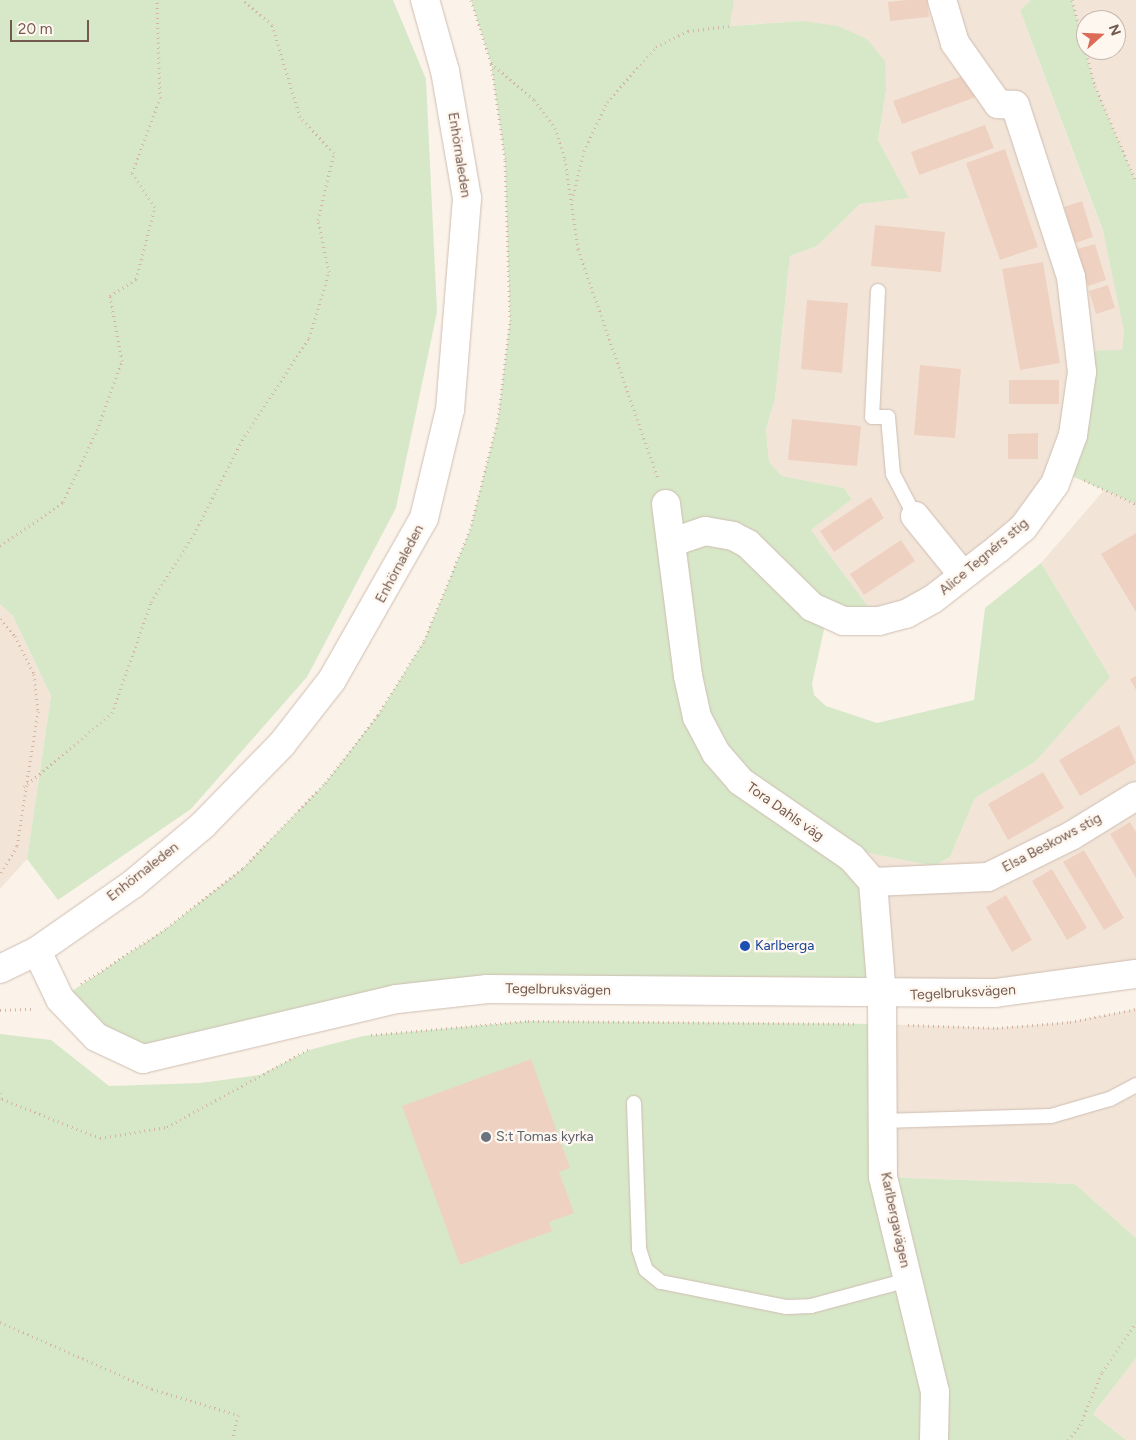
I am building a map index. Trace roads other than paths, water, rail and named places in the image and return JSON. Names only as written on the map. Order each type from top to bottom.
[{"type":"street","name":"Enhörnaleden","points":[[0,969],[36,951],[133,884],[203,825],[282,744],[332,680],[424,518],[450,410],[467,198],[444,71],[425,0]]},
{"type":"street","name":"Alice Tegnérs stig","points":[[673,542],[705,531],[733,536],[748,544],[812,607],[858,623],[906,614],[963,575],[1023,528],[1055,484],[1079,404],[1081,337],[1064,248],[1015,104],[998,104],[954,43],[942,0]]},
{"type":"street","name":"Tora Dahls väg","points":[[666,504],[673,542],[688,676],[697,716],[716,753],[740,781],[852,858],[873,882]]},
{"type":"street","points":[[915,516],[963,575]]},
{"type":"street","name":"Elsa Beskows stig","points":[[873,882],[988,877],[1063,840],[1136,796]]},
{"type":"street","points":[[873,882],[882,996]]},
{"type":"street","name":"Tegelbruksvägen","points":[[36,951],[60,999],[96,1037],[143,1059],[397,999],[487,989],[882,996],[995,993],[1136,974]]},
{"type":"street","name":"Karlbergavägen","points":[[882,996],[883,1177],[935,1392],[934,1440]]},
{"type":"lane","points":[[878,291],[872,417],[888,417],[893,474],[915,516]]},
{"type":"lane","points":[[882,1121],[1051,1116],[1110,1099],[1136,1085]]},
{"type":"lane","points":[[634,1103],[639,1249],[646,1270],[661,1282],[786,1307],[811,1306],[908,1280]]},
{"type":"place","name":"Karlberga","points":[[745,946]]},
{"type":"place","name":"S:t Tomas kyrka","points":[[486,1137]]}]
